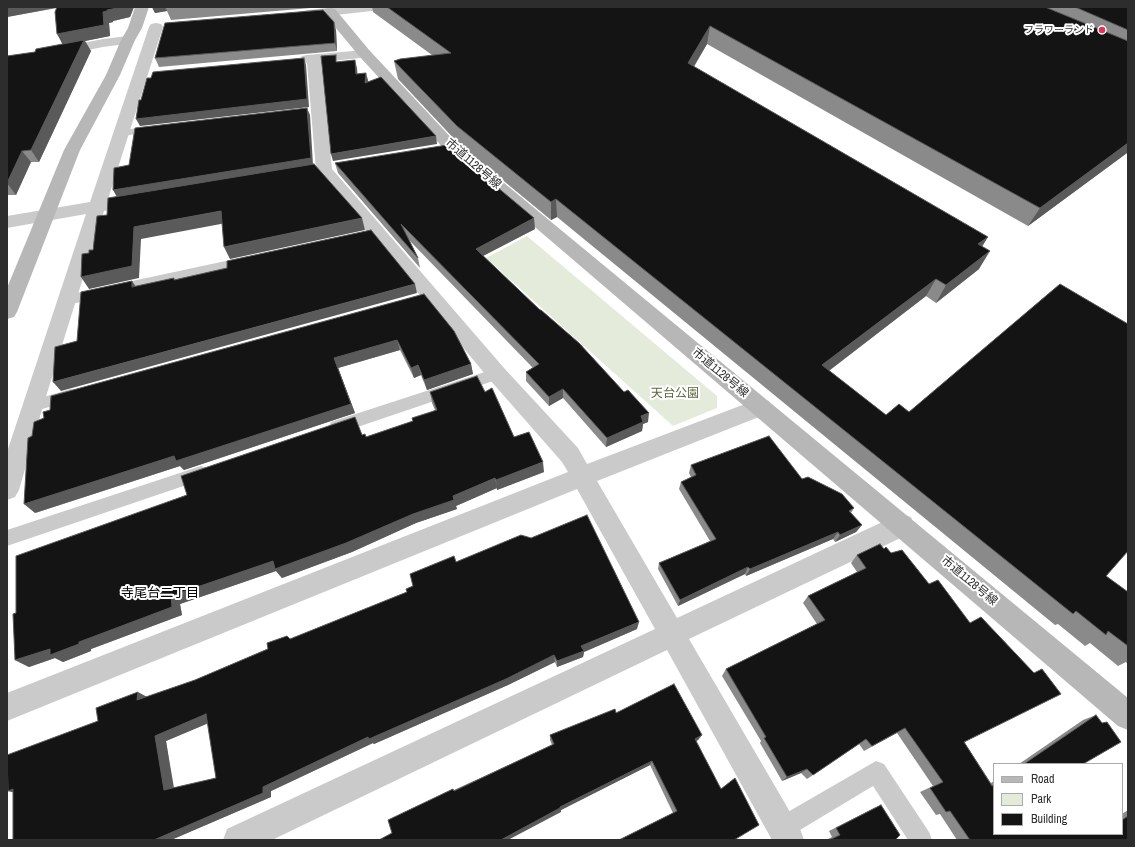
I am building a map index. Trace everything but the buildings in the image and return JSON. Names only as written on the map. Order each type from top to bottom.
[{"type":"street","points":[[7,312],[72,150],[113,75],[142,7]]},
{"type":"street","points":[[292,15],[372,7]]},
{"type":"street","name":"市道1128号線","points":[[330,12],[365,54],[452,148],[1128,716]]},
{"type":"street","points":[[7,62],[97,44],[162,27],[150,74],[122,133],[97,207],[32,406],[7,490]]},
{"type":"street","points":[[291,61],[365,54]]},
{"type":"street","points":[[314,59],[315,110],[324,170],[372,235],[424,298],[497,374],[570,455],[786,834]]},
{"type":"street","points":[[434,151],[452,148]]},
{"type":"street","points":[[7,222],[120,204]]},
{"type":"street","points":[[7,707],[583,476],[761,407]]},
{"type":"street","points":[[238,840],[902,525]]},
{"type":"lane","points":[[122,133],[169,128]]},
{"type":"lane","points":[[67,300],[262,258]]},
{"type":"lane","points":[[323,432],[497,374]]},
{"type":"lane","points":[[32,406],[88,390]]},
{"type":"lane","points":[[7,538],[218,467]]},
{"type":"lane","points":[[786,834],[876,772],[921,840]]},
{"type":"green space","name":"天台公園","points":[[527,236],[717,396],[717,408],[673,426],[486,258]]},
{"type":"place","name":"フラワーランド","points":[[1102,30]]},
{"type":"district","name":"寺尾台二丁目","points":[[160,594]]}]
